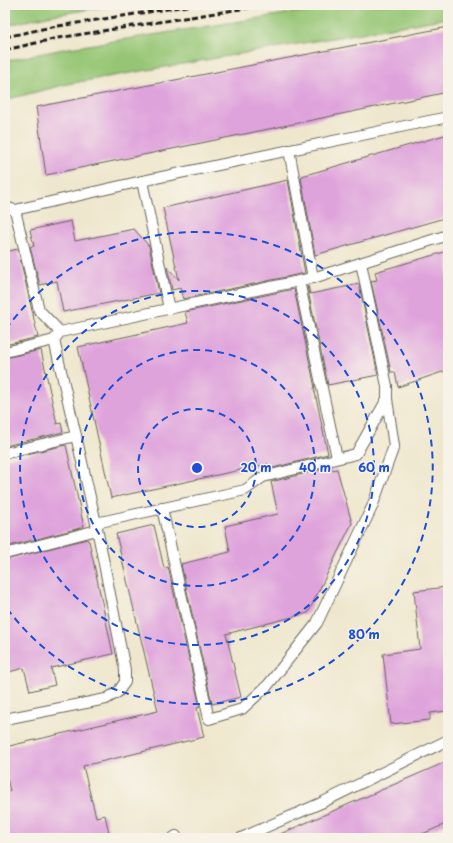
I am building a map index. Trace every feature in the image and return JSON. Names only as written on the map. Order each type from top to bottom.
[{"type":"lane","points":[[5,719],[106,699],[118,692],[125,682],[125,670],[76,436],[57,336],[39,310],[10,208],[448,117]]},
{"type":"lane","points":[[289,150],[313,278]]},
{"type":"lane","points":[[142,181],[169,309]]},
{"type":"lane","points":[[5,352],[57,336],[169,309],[313,278],[448,235]]},
{"type":"lane","points":[[162,508],[209,719],[242,708],[247,704],[268,685],[317,623],[372,507],[394,446],[387,399],[387,386],[361,263]]},
{"type":"lane","points":[[299,281],[337,458]]},
{"type":"lane","points":[[5,554],[96,526],[162,508],[245,490],[263,477],[356,454],[387,399]]},
{"type":"lane","points":[[5,453],[76,436]]},
{"type":"lane","points":[[241,838],[321,803],[448,740]]},
{"type":"green space","points":[[5,5],[118,5],[47,16],[5,26]]},
{"type":"green space","points":[[342,5],[448,5],[448,18],[67,84],[5,100],[5,61],[63,49]]},
{"type":"building","points":[[448,27],[448,92],[46,175],[36,107]]},
{"type":"building","points":[[448,134],[448,217],[315,255],[301,178],[302,176]]},
{"type":"building","points":[[288,180],[305,273],[183,299],[180,288],[172,290],[167,267],[179,280],[163,208]]},
{"type":"building","points":[[71,221],[75,241],[134,229],[149,246],[159,293],[63,312],[57,281],[40,285],[30,247],[34,246],[30,230]]},
{"type":"building","points":[[18,249],[38,337],[5,345],[5,252]]},
{"type":"building","points":[[448,251],[448,370],[398,387],[395,372],[391,372],[371,281],[377,280],[375,272]]},
{"type":"building","points":[[359,284],[378,375],[328,385],[307,286],[310,294]]},
{"type":"building","points":[[294,289],[328,454],[269,469],[268,464],[111,498],[78,347],[188,323],[185,312]]},
{"type":"building","points":[[41,350],[57,424],[61,423],[63,432],[5,446],[5,358]]},
{"type":"building","points":[[66,445],[84,527],[5,547],[5,459]]},
{"type":"building","points":[[331,467],[332,470],[337,469],[352,523],[308,613],[226,634],[241,697],[212,704],[181,564],[230,552],[225,526],[278,514],[271,482]]},
{"type":"building","points":[[154,525],[164,568],[168,567],[200,707],[197,708],[204,737],[83,766],[96,817],[105,815],[110,838],[5,838],[5,792],[10,791],[5,771],[5,747],[158,711],[116,534]]},
{"type":"building","points":[[87,539],[89,541],[113,654],[51,668],[55,685],[30,691],[24,668],[5,673],[5,560]]},
{"type":"building","points":[[446,587],[448,605],[448,711],[430,713],[430,720],[391,724],[383,654],[420,649],[414,591]]},
{"type":"building","points":[[448,761],[448,823],[413,838],[271,838]]},
{"type":"railway","points":[[5,37],[52,27],[193,5]]},
{"type":"railway","points":[[5,50],[58,38],[266,5]]}]
